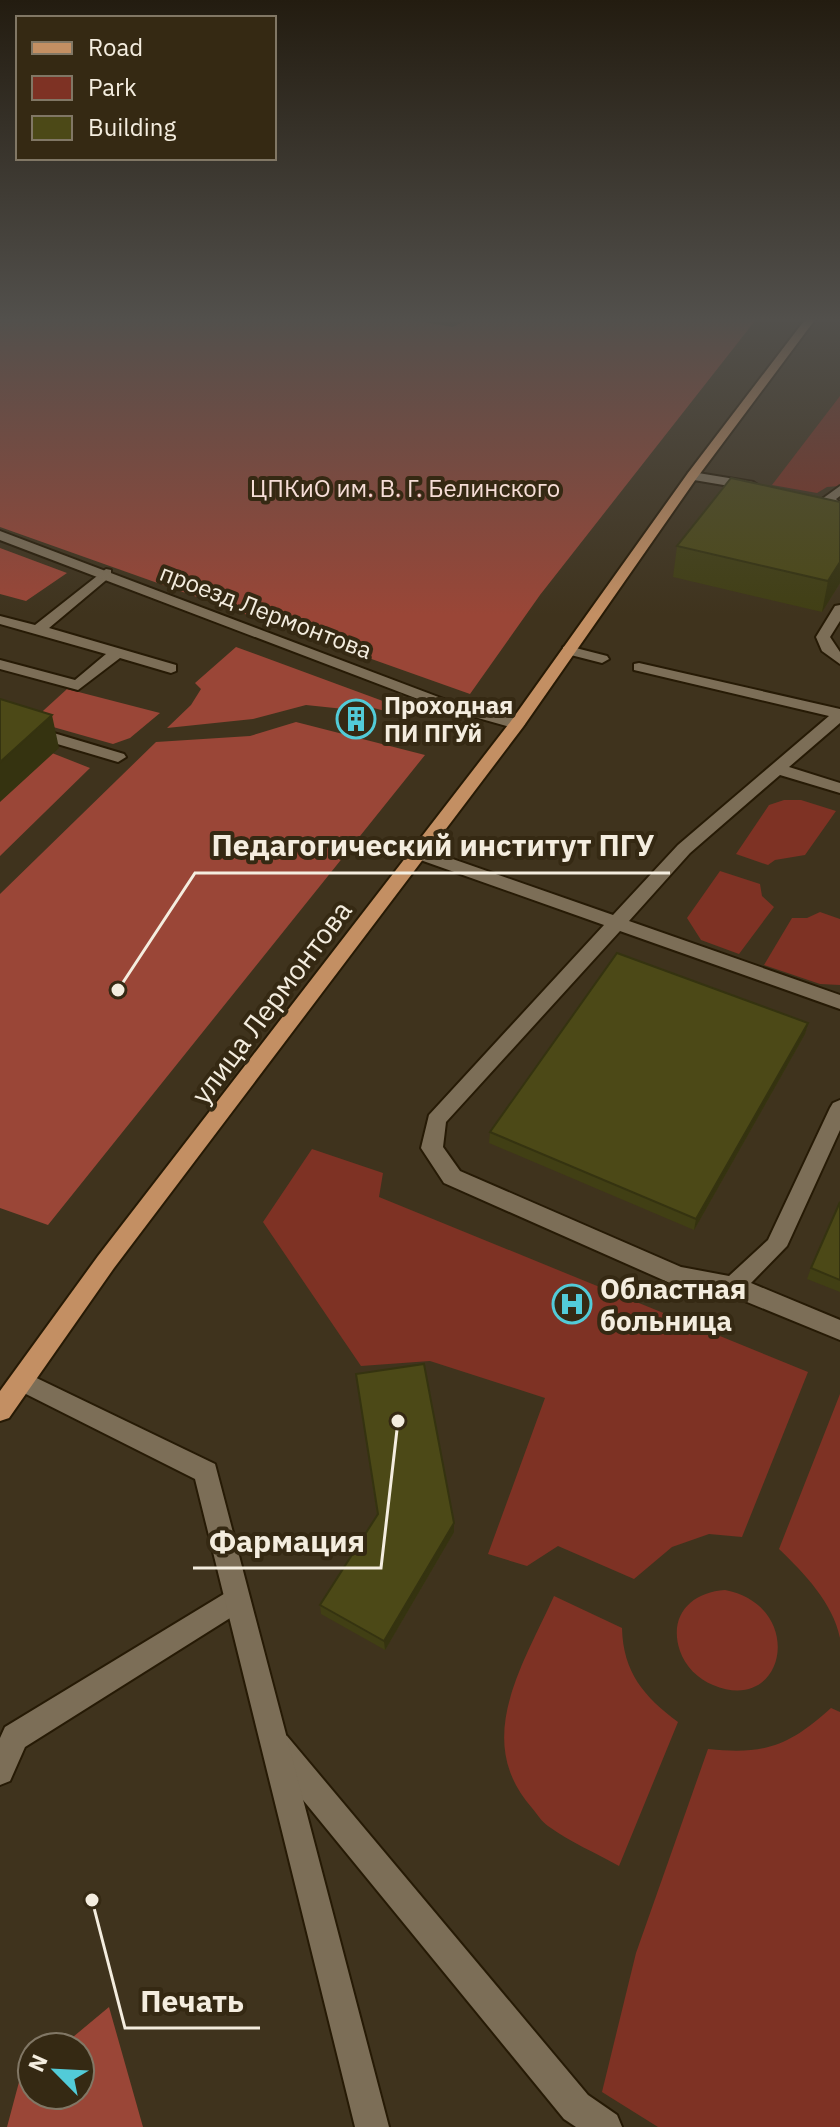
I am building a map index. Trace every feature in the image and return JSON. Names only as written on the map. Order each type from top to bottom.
[{"type":"main road","name":"улица Лермонтова","points":[[0,1410],[106,1262],[517,724],[737,416]]},
{"type":"street","points":[[692,476],[771,489]]},
{"type":"street","points":[[840,490],[821,498],[840,510]]},
{"type":"street","name":"проезд Лермонтова","points":[[0,535],[444,704],[517,724]]},
{"type":"street","points":[[38,630],[106,573]]},
{"type":"street","points":[[840,609],[823,637],[827,648],[840,660]]},
{"type":"street","points":[[0,620],[171,668]]},
{"type":"street","points":[[568,650],[602,659]]},
{"type":"street","points":[[0,664],[78,685],[117,653]]},
{"type":"street","points":[[639,667],[840,715]]},
{"type":"street","points":[[840,715],[684,849],[616,921],[436,1120],[432,1148],[452,1177],[678,1276],[733,1286],[840,1330]]},
{"type":"street","points":[[0,722],[118,757]]},
{"type":"street","points":[[778,769],[840,788]]},
{"type":"street","points":[[418,853],[840,1002]]},
{"type":"street","points":[[733,1286],[776,1246],[840,1108]]},
{"type":"street","points":[[22,1381],[206,1472],[372,2127]]},
{"type":"street","points":[[0,1771],[15,1737],[237,1599]]},
{"type":"street","points":[[272,1740],[576,2107],[605,2127]]},
{"type":"green space","name":"ЦПКиО им. В. Г. Белинского","points":[[0,416],[680,416],[540,595],[470,694],[0,527]]},
{"type":"green space","points":[[825,416],[840,416],[840,486],[827,487],[817,493],[772,485]]},
{"type":"green space","points":[[0,548],[67,573],[26,601],[0,594]]},
{"type":"green space","points":[[236,647],[391,704],[385,711],[351,702],[344,709],[306,705],[253,719],[167,728],[191,705],[201,689],[195,683]]},
{"type":"green space","points":[[67,689],[160,713],[130,738],[113,744],[32,721]]},
{"type":"green space","points":[[296,722],[425,755],[48,1225],[0,1208],[0,894],[156,742],[250,736]]},
{"type":"green space","points":[[52,753],[90,768],[0,856],[0,801]]},
{"type":"green space","points":[[784,800],[801,800],[836,811],[805,855],[775,860],[768,865],[736,854],[769,805]]},
{"type":"green space","points":[[720,871],[760,884],[762,896],[774,907],[739,954],[701,940],[687,918]]},
{"type":"green space","points":[[820,912],[840,919],[840,985],[820,984],[764,965],[792,918],[807,918]]},
{"type":"green space","points":[[312,1149],[383,1173],[379,1197],[808,1372],[742,1537],[709,1534],[672,1547],[634,1579],[558,1546],[527,1566],[488,1554],[545,1398],[430,1361],[361,1366],[263,1222]]},
{"type":"green space","points":[[840,1394],[840,1638],[824,1601],[779,1549]]},
{"type":"green space","points":[[725,1590],[751,1600],[768,1616],[776,1635],[777,1655],[770,1673],[757,1685],[738,1690],[713,1685],[697,1676],[682,1657],[677,1638],[677,1627],[685,1608],[702,1595]]},
{"type":"green space","points":[[554,1596],[622,1628],[626,1658],[638,1682],[655,1703],[678,1722],[619,1866],[544,1822],[514,1782],[506,1756],[504,1729],[509,1702]]},
{"type":"green space","points":[[831,1708],[840,1712],[840,2127],[658,2127],[602,2092],[636,1953],[708,1749],[745,1750],[775,1745],[802,1731]]},
{"type":"green space","points":[[109,2007],[143,2127],[7,2127],[16,2093],[16,2111],[96,2111],[96,2031],[80,2031]]},
{"type":"building","points":[[731,478],[840,502],[840,562],[828,581],[677,546]]},
{"type":"building","points":[[0,699],[52,715],[0,762]]},
{"type":"building","points":[[617,953],[808,1023],[696,1219],[490,1132]]},
{"type":"building","points":[[840,1202],[840,1280],[811,1268]]},
{"type":"building","points":[[424,1364],[454,1523],[384,1641],[320,1605],[378,1514],[356,1374]]},
{"type":"place","name":"Проходная ПИ ПГУй","points":[[356,719]]},
{"type":"place","name":"Педагогический институт ПГУ","points":[[118,990]]},
{"type":"place","name":"Областная больница","points":[[572,1304]]},
{"type":"place","name":"Фармация","points":[[398,1421]]},
{"type":"place","name":"Печать","points":[[92,1900]]}]
